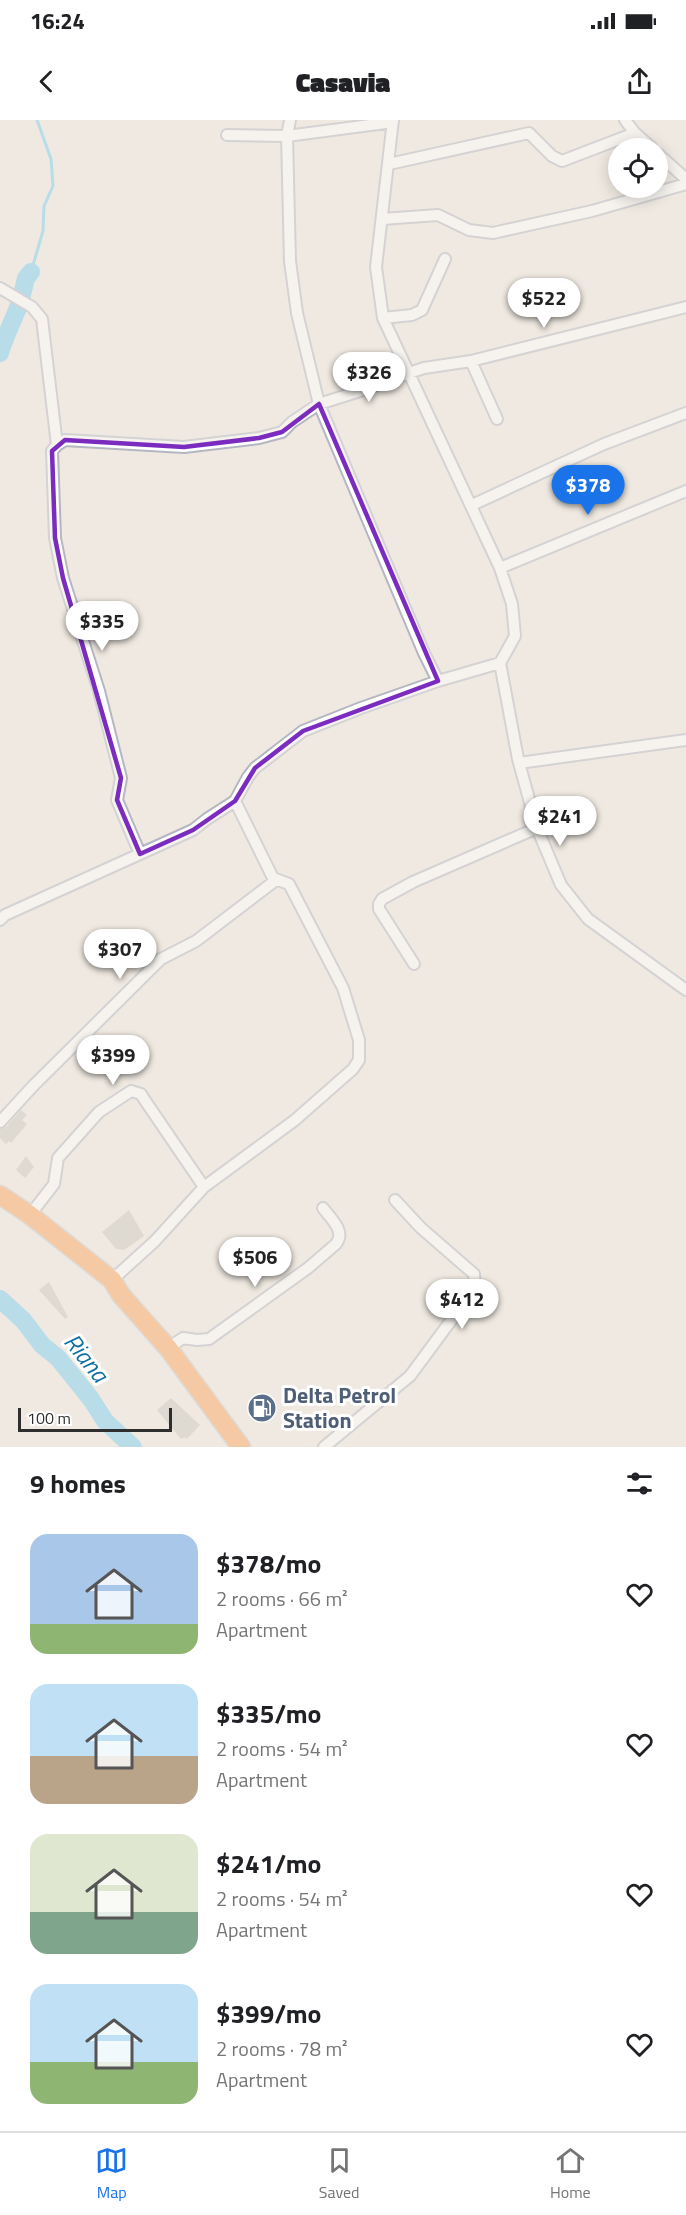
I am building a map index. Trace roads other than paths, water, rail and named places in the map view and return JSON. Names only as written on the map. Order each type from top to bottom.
[{"type":"highway","points":[[0,1195],[30,1215],[112,1280],[121,1295],[168,1348],[241,1447]]},
{"type":"street","points":[[290,120],[287,136],[290,261],[297,313],[319,404],[424,653],[438,681]]},
{"type":"street","points":[[625,120],[640,138]]},
{"type":"street","points":[[227,135],[287,136],[393,121],[376,267],[383,318],[472,505],[500,568],[512,604],[515,636],[500,663],[519,763],[537,828],[561,885],[588,919],[686,990]]},
{"type":"street","points":[[388,164],[529,133],[552,156],[562,161],[634,133]]},
{"type":"street","points":[[668,163],[686,179]]},
{"type":"street","points":[[382,219],[438,215],[468,230],[493,233],[592,211],[686,184]]},
{"type":"street","points":[[383,318],[412,315],[422,310],[445,259]]},
{"type":"street","points":[[0,288],[32,307],[42,319],[57,445]]},
{"type":"street","points":[[140,854],[117,800],[122,778],[99,691],[63,578],[55,538],[52,451],[57,445],[65,440],[184,447],[259,438],[282,432],[292,422],[319,404],[424,368],[471,361],[686,307]]},
{"type":"street","points":[[471,361],[497,419]]},
{"type":"street","points":[[472,505],[604,444],[686,413]]},
{"type":"street","points":[[500,568],[686,491]]},
{"type":"street","points":[[0,920],[5,915],[193,830],[236,801],[255,768],[303,731],[438,681],[500,663]]},
{"type":"street","points":[[519,763],[686,740]]},
{"type":"street","points":[[112,1280],[155,1241],[204,1187],[295,1120],[353,1069],[358,1060],[359,1040],[343,988],[289,884],[276,880],[271,873],[236,801]]},
{"type":"street","points":[[414,964],[379,909],[378,904],[382,899],[413,882],[537,828]]},
{"type":"street","points":[[0,1122],[33,1086],[161,959],[196,941],[276,880]]},
{"type":"street","points":[[30,1215],[54,1184],[58,1158],[99,1112],[131,1091],[141,1094],[204,1187]]},
{"type":"street","points":[[324,1447],[410,1376],[475,1288],[474,1274],[426,1233],[396,1200]]},
{"type":"street","points":[[168,1348],[183,1338],[209,1339],[308,1268],[336,1244],[340,1239],[340,1231],[323,1208]]},
{"type":"waterway","points":[[31,272],[43,231],[44,206],[53,186],[51,159],[37,120]]},
{"type":"waterway","points":[[22,295],[26,278],[31,272]]},
{"type":"waterway","points":[[0,353],[19,305]]},
{"type":"waterway","name":"Riana","points":[[0,1299],[23,1320],[42,1345],[58,1358],[91,1399],[105,1421],[133,1447]]},
{"type":"place","name":"Delta Petrol Station","points":[[262,1408]]}]
